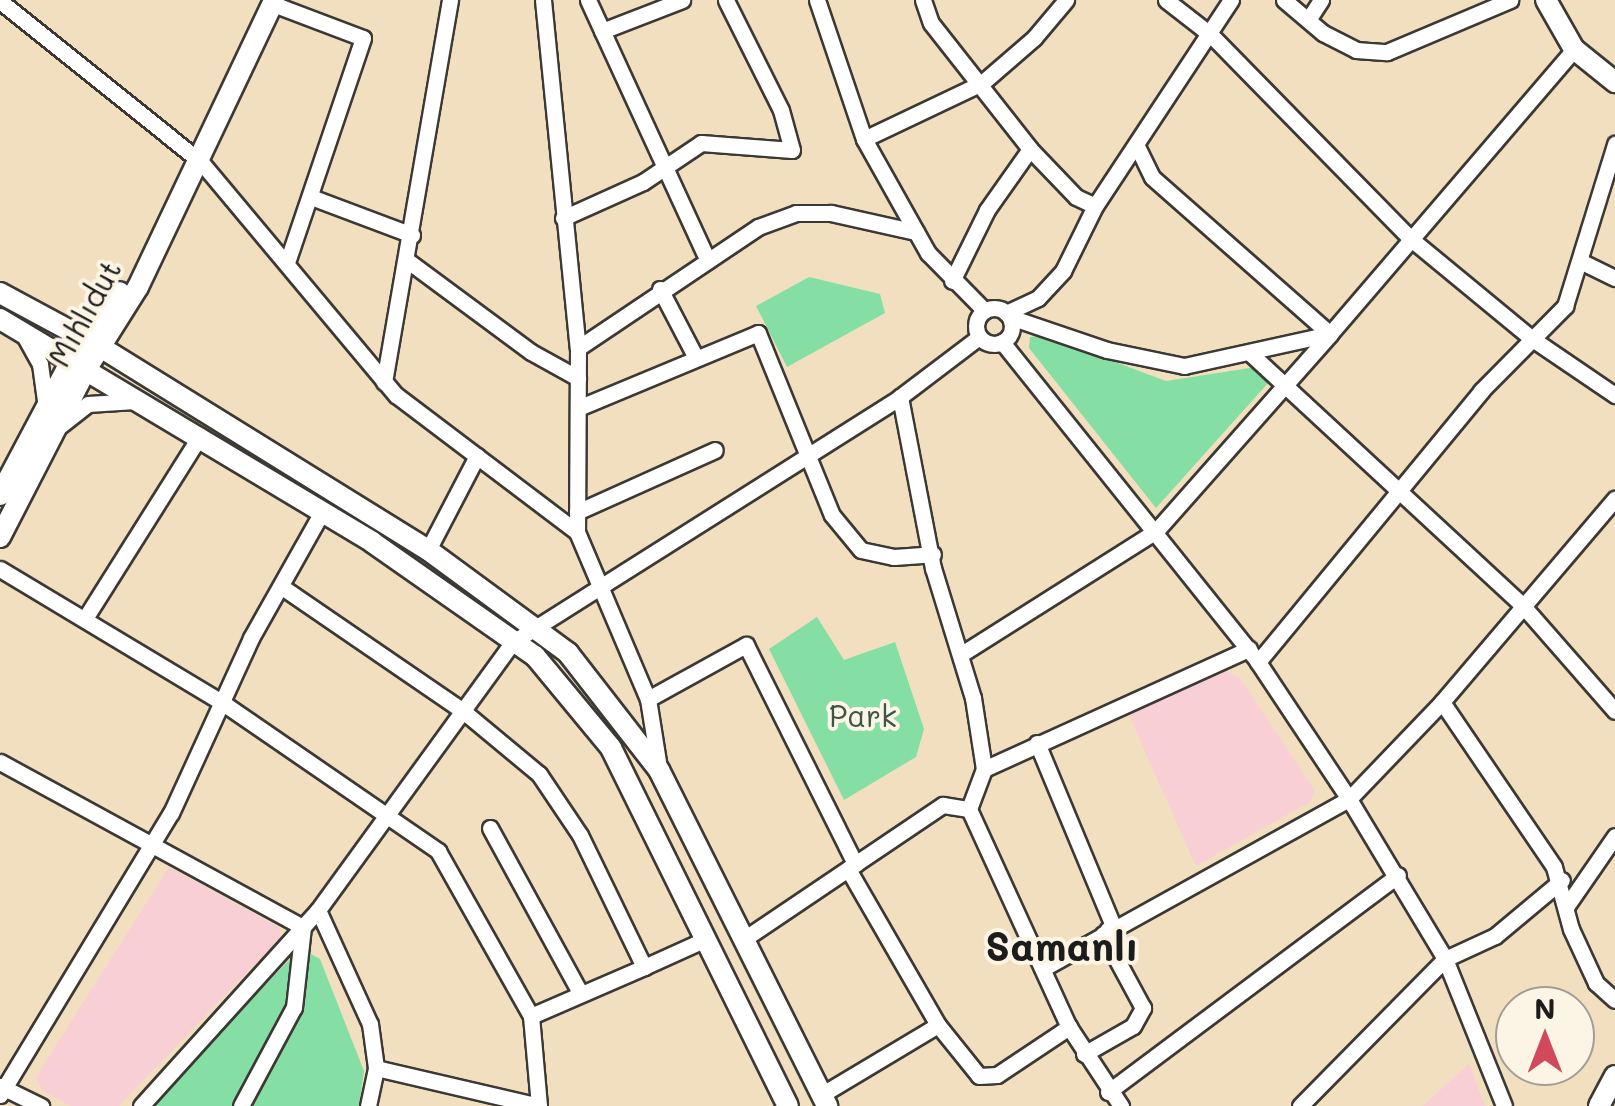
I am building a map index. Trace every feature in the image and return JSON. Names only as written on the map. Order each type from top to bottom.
[{"type":"main road","points":[[1546,0],[1574,49],[1615,82]]},
{"type":"main road","name":"Mıhlıdut","points":[[0,495],[46,408],[94,345],[147,260],[201,162],[274,2]]},
{"type":"main road","points":[[0,293],[94,345],[428,550],[538,627],[616,707],[660,770],[824,1100]]},
{"type":"main road","points":[[0,319],[146,402],[321,514],[372,542],[535,656],[611,748],[788,1106]]},
{"type":"main road","name":"Mıhlıdut","points":[[0,537],[54,431],[80,364]]},
{"type":"main road","points":[[1599,1106],[1615,1076]]},
{"type":"street","points":[[384,382],[408,261],[450,0]]},
{"type":"street","points":[[543,0],[578,348],[577,532],[648,699],[660,770]]},
{"type":"street","points":[[588,0],[708,261]]},
{"type":"street","points":[[602,31],[682,0]]},
{"type":"street","points":[[563,218],[664,167],[702,143],[792,150],[780,110],[726,0]]},
{"type":"street","points":[[818,0],[864,139],[916,232],[952,281],[984,310],[1159,364],[1251,354],[1330,334]]},
{"type":"street","points":[[923,0],[932,23],[1030,149],[1076,197],[1095,206]]},
{"type":"street","points":[[864,139],[982,83],[1034,38],[1066,0]]},
{"type":"street","points":[[1166,0],[1211,35],[1411,238],[1531,338],[1615,396]]},
{"type":"street","points":[[1008,315],[1038,298],[1063,271],[1095,206],[1138,148],[1231,0]]},
{"type":"street","points":[[1284,0],[1356,50],[1387,52],[1510,0]]},
{"type":"street","points":[[1308,20],[1321,0]]},
{"type":"street","points":[[1,1],[201,162],[288,260],[384,382],[577,532]]},
{"type":"street","points":[[274,2],[363,38],[288,260]]},
{"type":"street","points":[[962,653],[1156,531],[1288,387],[1574,49]]},
{"type":"street","points":[[984,769],[1037,742],[1253,656],[1402,491],[1531,338],[1566,306],[1615,144]]},
{"type":"street","points":[[1138,148],[1152,177],[1330,334]]},
{"type":"street","points":[[952,281],[988,210],[1030,149]]},
{"type":"street","points":[[311,196],[412,235]]},
{"type":"street","points":[[578,348],[660,289],[758,228],[796,214],[831,213],[916,232]]},
{"type":"street","points":[[408,261],[531,352],[578,378]]},
{"type":"street","points":[[1582,262],[1615,278]]},
{"type":"street","points":[[660,289],[695,356]]},
{"type":"street","points":[[979,337],[976,320],[984,310]]},
{"type":"street","points":[[1002,342],[1012,328],[1008,315]]},
{"type":"street","points":[[20,330],[40,364],[46,408]]},
{"type":"street","points":[[578,408],[758,333],[832,515],[861,550],[894,557],[933,554]]},
{"type":"street","points":[[141,1106],[318,910],[513,642],[804,454],[900,397],[979,337],[1002,342],[1253,656],[1398,876],[1444,959],[1504,1106]]},
{"type":"street","points":[[1251,354],[1524,607],[1614,706]]},
{"type":"street","points":[[900,397],[933,554],[962,653],[984,769],[969,809],[1084,1054],[1121,1106]]},
{"type":"street","points":[[54,431],[88,404],[146,402]]},
{"type":"street","points":[[86,616],[200,436]]},
{"type":"street","points":[[577,512],[715,450]]},
{"type":"street","points":[[428,550],[477,456]]},
{"type":"street","points":[[1044,968],[1348,798],[1442,702],[1615,499]]},
{"type":"street","points":[[41,1106],[2,1090],[152,845],[220,701],[321,514]]},
{"type":"street","points":[[0,569],[86,616],[220,701],[438,851],[531,1016],[540,1106],[376,1068]]},
{"type":"street","points":[[282,586],[462,710],[538,774],[580,835],[644,967]]},
{"type":"street","points":[[648,699],[746,644],[852,866],[938,1025],[986,1078],[1070,1026]]},
{"type":"street","points":[[1442,702],[1562,880],[1566,907],[1596,984],[1615,1000]]},
{"type":"street","points":[[1037,742],[1108,930],[1143,1008],[1134,1026],[1084,1054]]},
{"type":"street","points":[[0,762],[303,927]]},
{"type":"street","points":[[744,938],[943,805],[969,809]]},
{"type":"street","points":[[490,828],[581,994]]},
{"type":"street","points":[[1566,907],[1615,836]]},
{"type":"street","points":[[1108,1092],[1398,876]]},
{"type":"street","points":[[1300,1106],[1444,959],[1494,936],[1562,880]]},
{"type":"street","points":[[318,910],[370,1024],[376,1068],[368,1106]]},
{"type":"street","points":[[241,1106],[294,1007],[303,927]]},
{"type":"street","points":[[531,1016],[706,938]]},
{"type":"street","points":[[824,1100],[938,1025]]},
{"type":"shaded area","points":[[1226,671],[1240,678],[1315,791],[1310,802],[1196,866],[1128,713]]},
{"type":"shaded area","points":[[169,867],[280,928],[280,938],[119,1106],[70,1106],[42,1090],[36,1077]]},
{"type":"shaded area","points":[[1469,1064],[1485,1106],[1423,1106]]},
{"type":"green space","points":[[809,277],[880,294],[885,313],[787,367],[756,306]]},
{"type":"green space","points":[[1043,335],[1166,381],[1256,367],[1269,382],[1156,508],[1029,348],[1030,337]]},
{"type":"green space","name":"Park","points":[[817,617],[844,660],[895,642],[924,729],[916,757],[844,800],[769,649]]},
{"type":"green space","points":[[311,954],[320,959],[364,1071],[359,1106],[148,1106],[292,957]]},
{"type":"district","name":"Samanlı","points":[[1062,945]]}]
